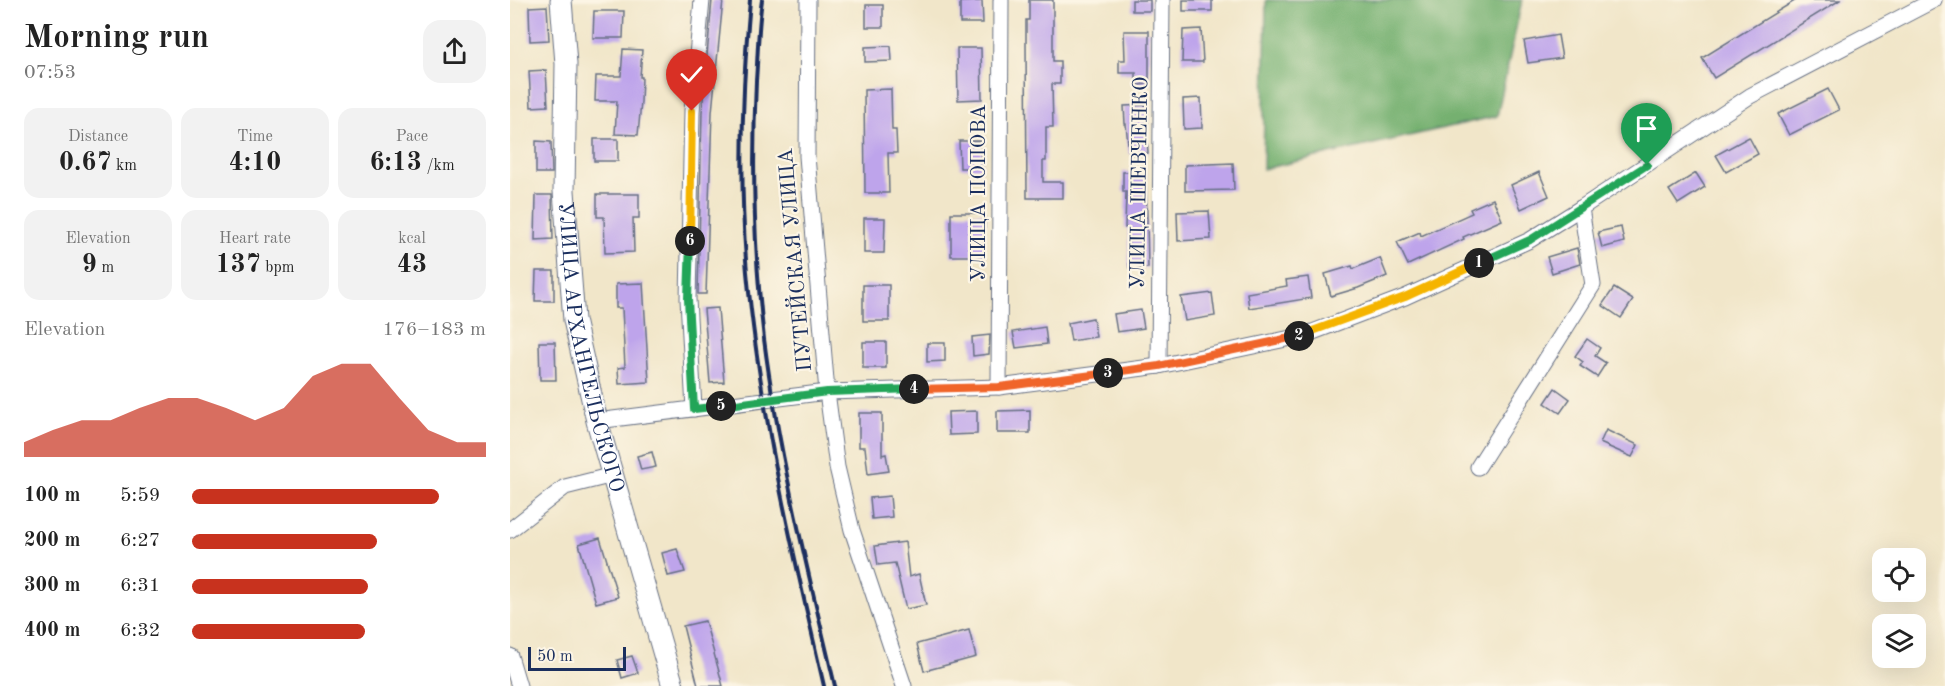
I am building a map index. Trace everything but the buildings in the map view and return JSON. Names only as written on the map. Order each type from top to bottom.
[{"type":"street","name":"УЛИЦА АРХАНГЕЛЬСКОГО","points":[[561,0],[566,64],[564,191],[574,320],[597,421],[673,686]]},
{"type":"street","points":[[694,409],[688,299],[692,111],[702,0]]},
{"type":"street","name":"ПУТЕЙСКАЯ УЛИЦА","points":[[808,0],[807,156],[827,392],[837,467],[852,530],[904,686]]},
{"type":"street","name":"УЛИЦА ПОПОВА","points":[[999,387],[1001,0]]},
{"type":"street","name":"УЛИЦА ШЕВЧЕНКО","points":[[1159,366],[1162,0]]},
{"type":"street","points":[[597,421],[827,392],[999,387],[1159,366],[1305,335],[1405,297],[1530,240],[1750,96],[1934,0]]},
{"type":"street","points":[[1478,467],[1593,285],[1581,208]]},
{"type":"street","points":[[510,531],[565,487],[613,475]]},
{"type":"street","points":[[510,656],[519,686]]},
{"type":"green space","points":[[1266,0],[1522,0],[1497,116],[1263,169]]},
{"type":"railway","points":[[750,0],[742,136],[747,272],[760,376],[778,480],[824,686]]},
{"type":"railway","points":[[762,0],[756,81],[754,178],[756,243],[764,339],[786,470],[835,686]]},
{"type":"route","points":[[692,111],[688,299],[694,409],[827,392],[999,387],[1159,366],[1305,335],[1405,297],[1530,240],[1647,165]]}]
